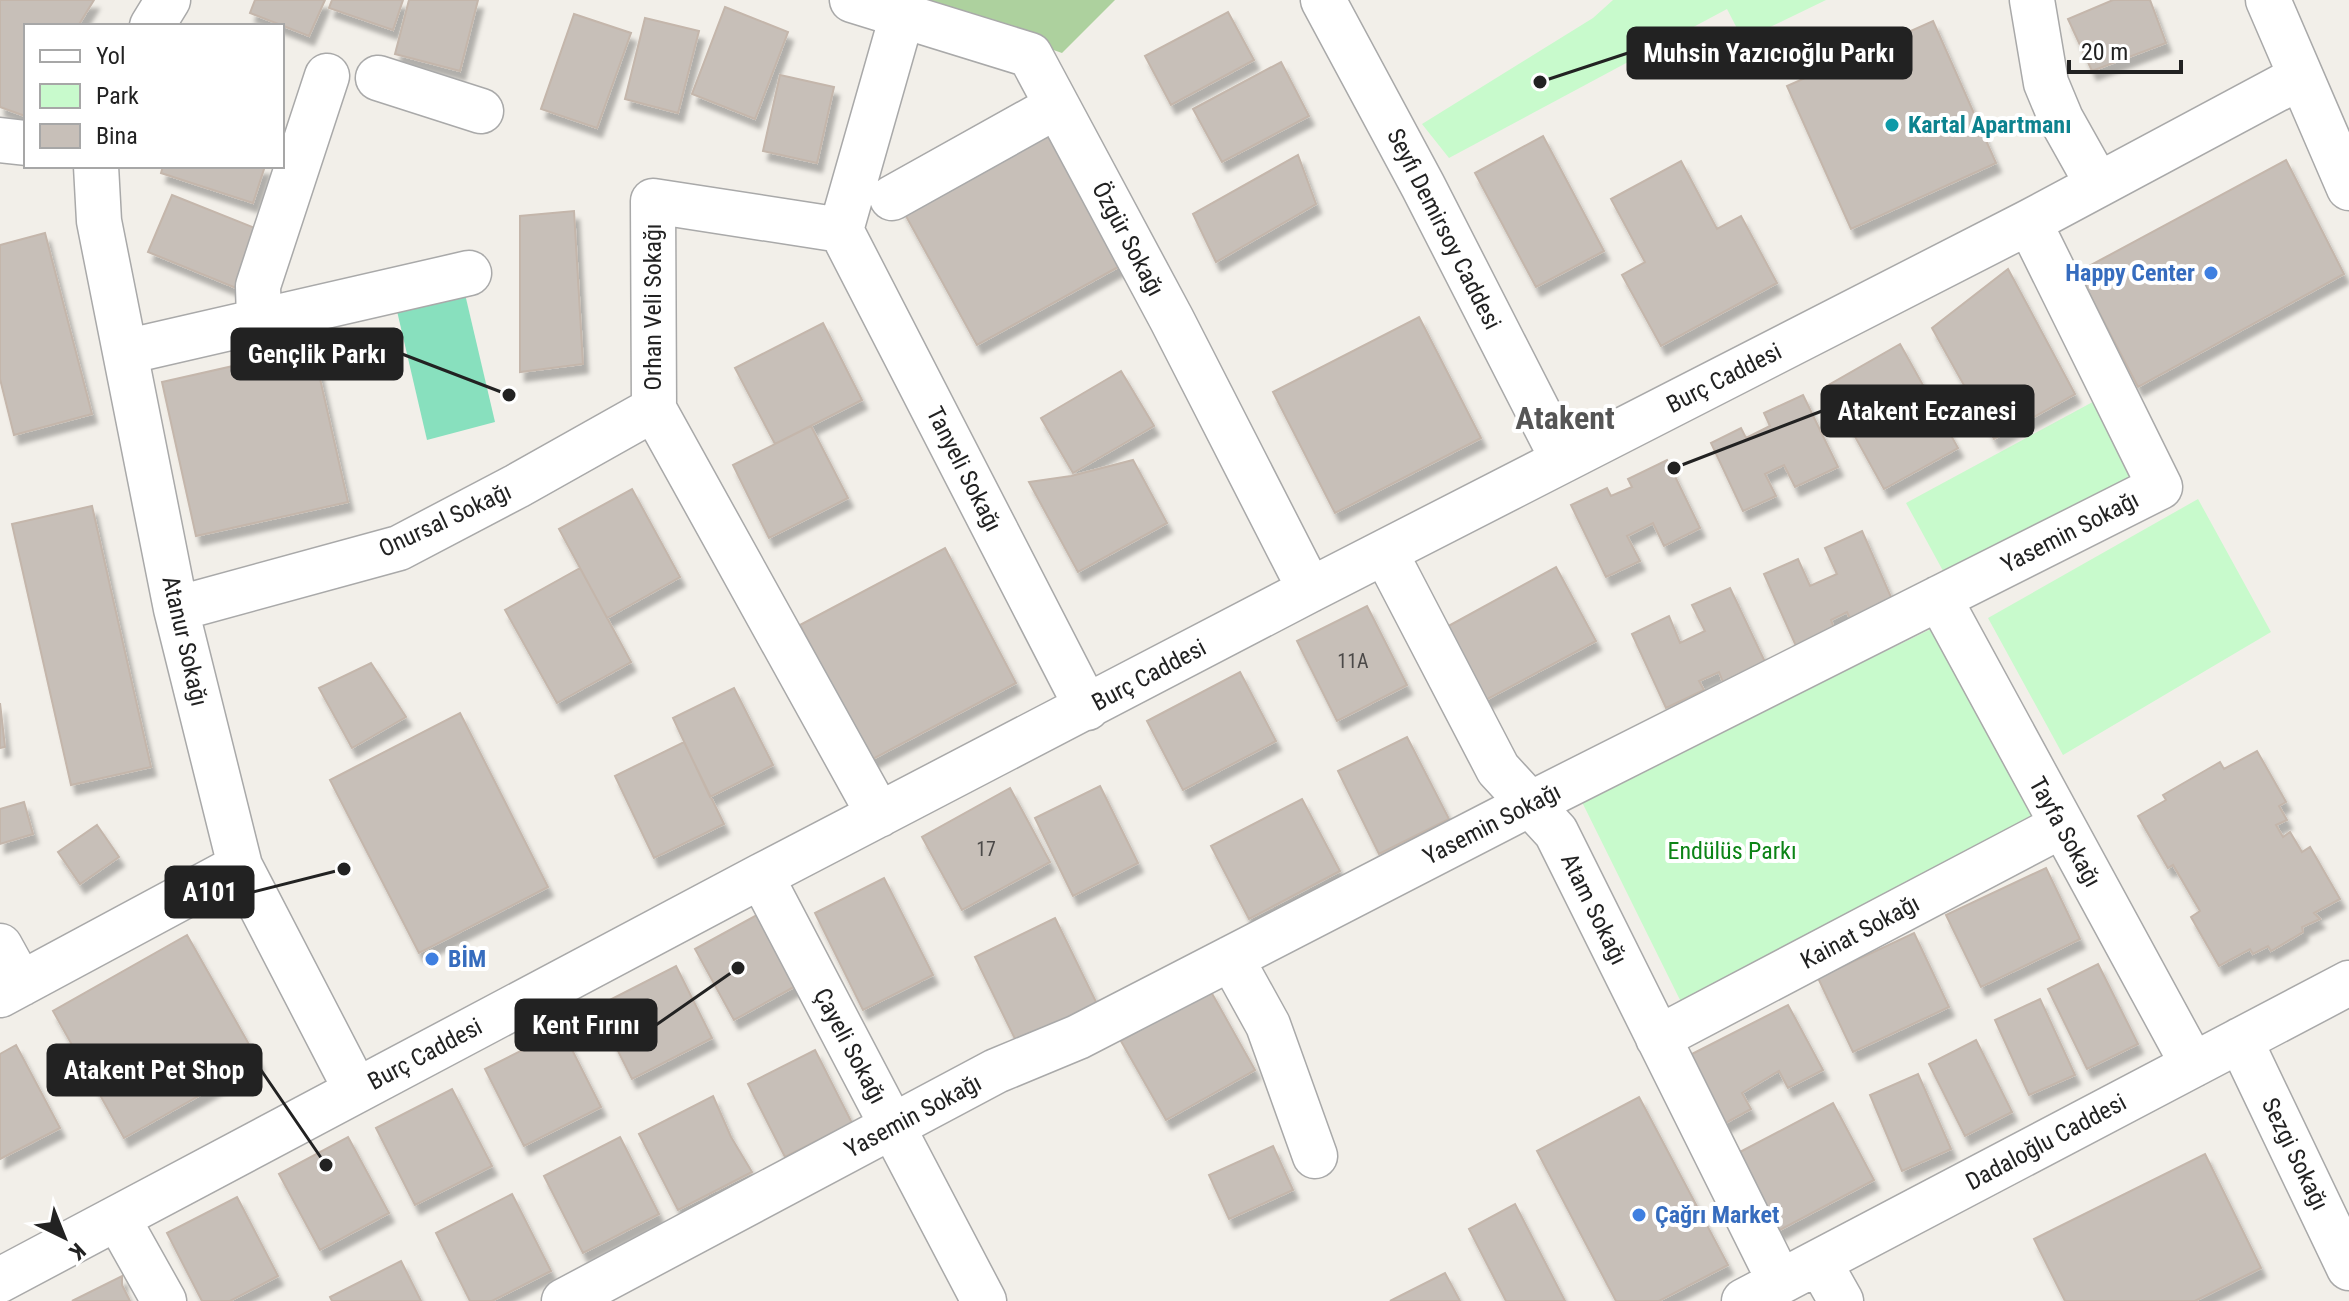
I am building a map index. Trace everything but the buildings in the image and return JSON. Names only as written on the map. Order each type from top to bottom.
[{"type":"street","points":[[153,24],[168,0]]},
{"type":"street","name":"Seyfi Demirsoy Caddesi","points":[[1323,0],[1423,186],[1563,460]]},
{"type":"street","points":[[2032,0],[2046,83],[2061,119],[2098,185]]},
{"type":"street","points":[[2268,0],[2349,188]]},
{"type":"street","name":"Özgür Sokağı","points":[[858,1],[1030,55],[1172,320],[1310,590]]},
{"type":"street","points":[[841,230],[902,16]]},
{"type":"street","points":[[259,322],[258,286],[327,76]]},
{"type":"street","name":"Burç Caddesi","points":[[0,1280],[761,876],[1310,590],[2029,222],[2300,77]]},
{"type":"street","points":[[378,78],[481,111]]},
{"type":"street","points":[[892,198],[1057,106]]},
{"type":"street","points":[[0,140],[24,143]]},
{"type":"street","name":"Atanur Sokağı","points":[[96,168],[99,221],[176,609],[240,866],[356,1090]]},
{"type":"street","name":"Orhan Veli Sokağı","points":[[841,230],[653,201],[654,409],[879,815]]},
{"type":"street","name":"Yasemin Sokağı","points":[[564,1301],[996,1071],[1078,1037],[1530,804],[2160,487],[2029,222]]},
{"type":"street","name":"Tanyeli Sokağı","points":[[841,230],[1087,708]]},
{"type":"street","points":[[125,352],[469,273]]},
{"type":"street","name":"Onursal Sokağı","points":[[176,609],[399,548],[654,409]]},
{"type":"street","name":"Atam Sokağı","points":[[1385,552],[1498,769],[1556,832],[1658,1038],[1762,1292]]},
{"type":"street","name":"Tayfa Sokağı","points":[[1939,598],[2193,1065]]},
{"type":"street","name":"Kainat Sokağı","points":[[1658,1038],[2061,826]]},
{"type":"street","points":[[0,946],[10,990],[240,866]]},
{"type":"street","name":"Çayeli Sokağı","points":[[761,876],[984,1301]]},
{"type":"street","points":[[1231,958],[1268,1025],[1300,1106],[1315,1156]]},
{"type":"street","name":"Dadaloğlu Caddesi","points":[[1762,1292],[2349,983]]},
{"type":"street","name":"Sezgi Sokağı","points":[[2240,1040],[2349,1268]]},
{"type":"street","points":[[118,1219],[164,1301]]},
{"type":"street","points":[[1819,1262],[1841,1301]]},
{"type":"street","points":[[2342,1301],[2349,1296]]},
{"type":"green space","points":[[912,0],[1115,0],[1062,53]]},
{"type":"green space","points":[[1613,0],[1826,0],[1743,40],[1727,9],[1449,158],[1422,124],[1593,18]]},
{"type":"green space","points":[[465,294],[495,422],[427,440],[397,311]]},
{"type":"green space","points":[[2113,391],[2150,490],[1954,591],[1906,503]]},
{"type":"green space","points":[[2198,499],[2271,632],[2063,755],[1988,618]]},
{"type":"green space","name":"Endülüs Parkı","points":[[1933,628],[2038,817],[1682,1004],[1581,800]]},
{"type":"place","name":"Muhsin Yazıcıoğlu Parkı","points":[[1540,82]]},
{"type":"place","name":"Kartal Apartmanı","points":[[1892,125]]},
{"type":"place","name":"Happy Center","points":[[2211,273]]},
{"type":"place","name":"Gençlik Parkı","points":[[509,395]]},
{"type":"place","name":"Atakent Eczanesi","points":[[1674,468]]},
{"type":"place","name":"A101","points":[[344,869]]},
{"type":"place","name":"BİM","points":[[432,959]]},
{"type":"place","name":"Kent Fırını","points":[[738,968]]},
{"type":"place","name":"Atakent Pet Shop","points":[[326,1165]]},
{"type":"place","name":"Çağrı Market","points":[[1639,1215]]},
{"type":"district","name":"Atakent","points":[[1565,418]]}]
